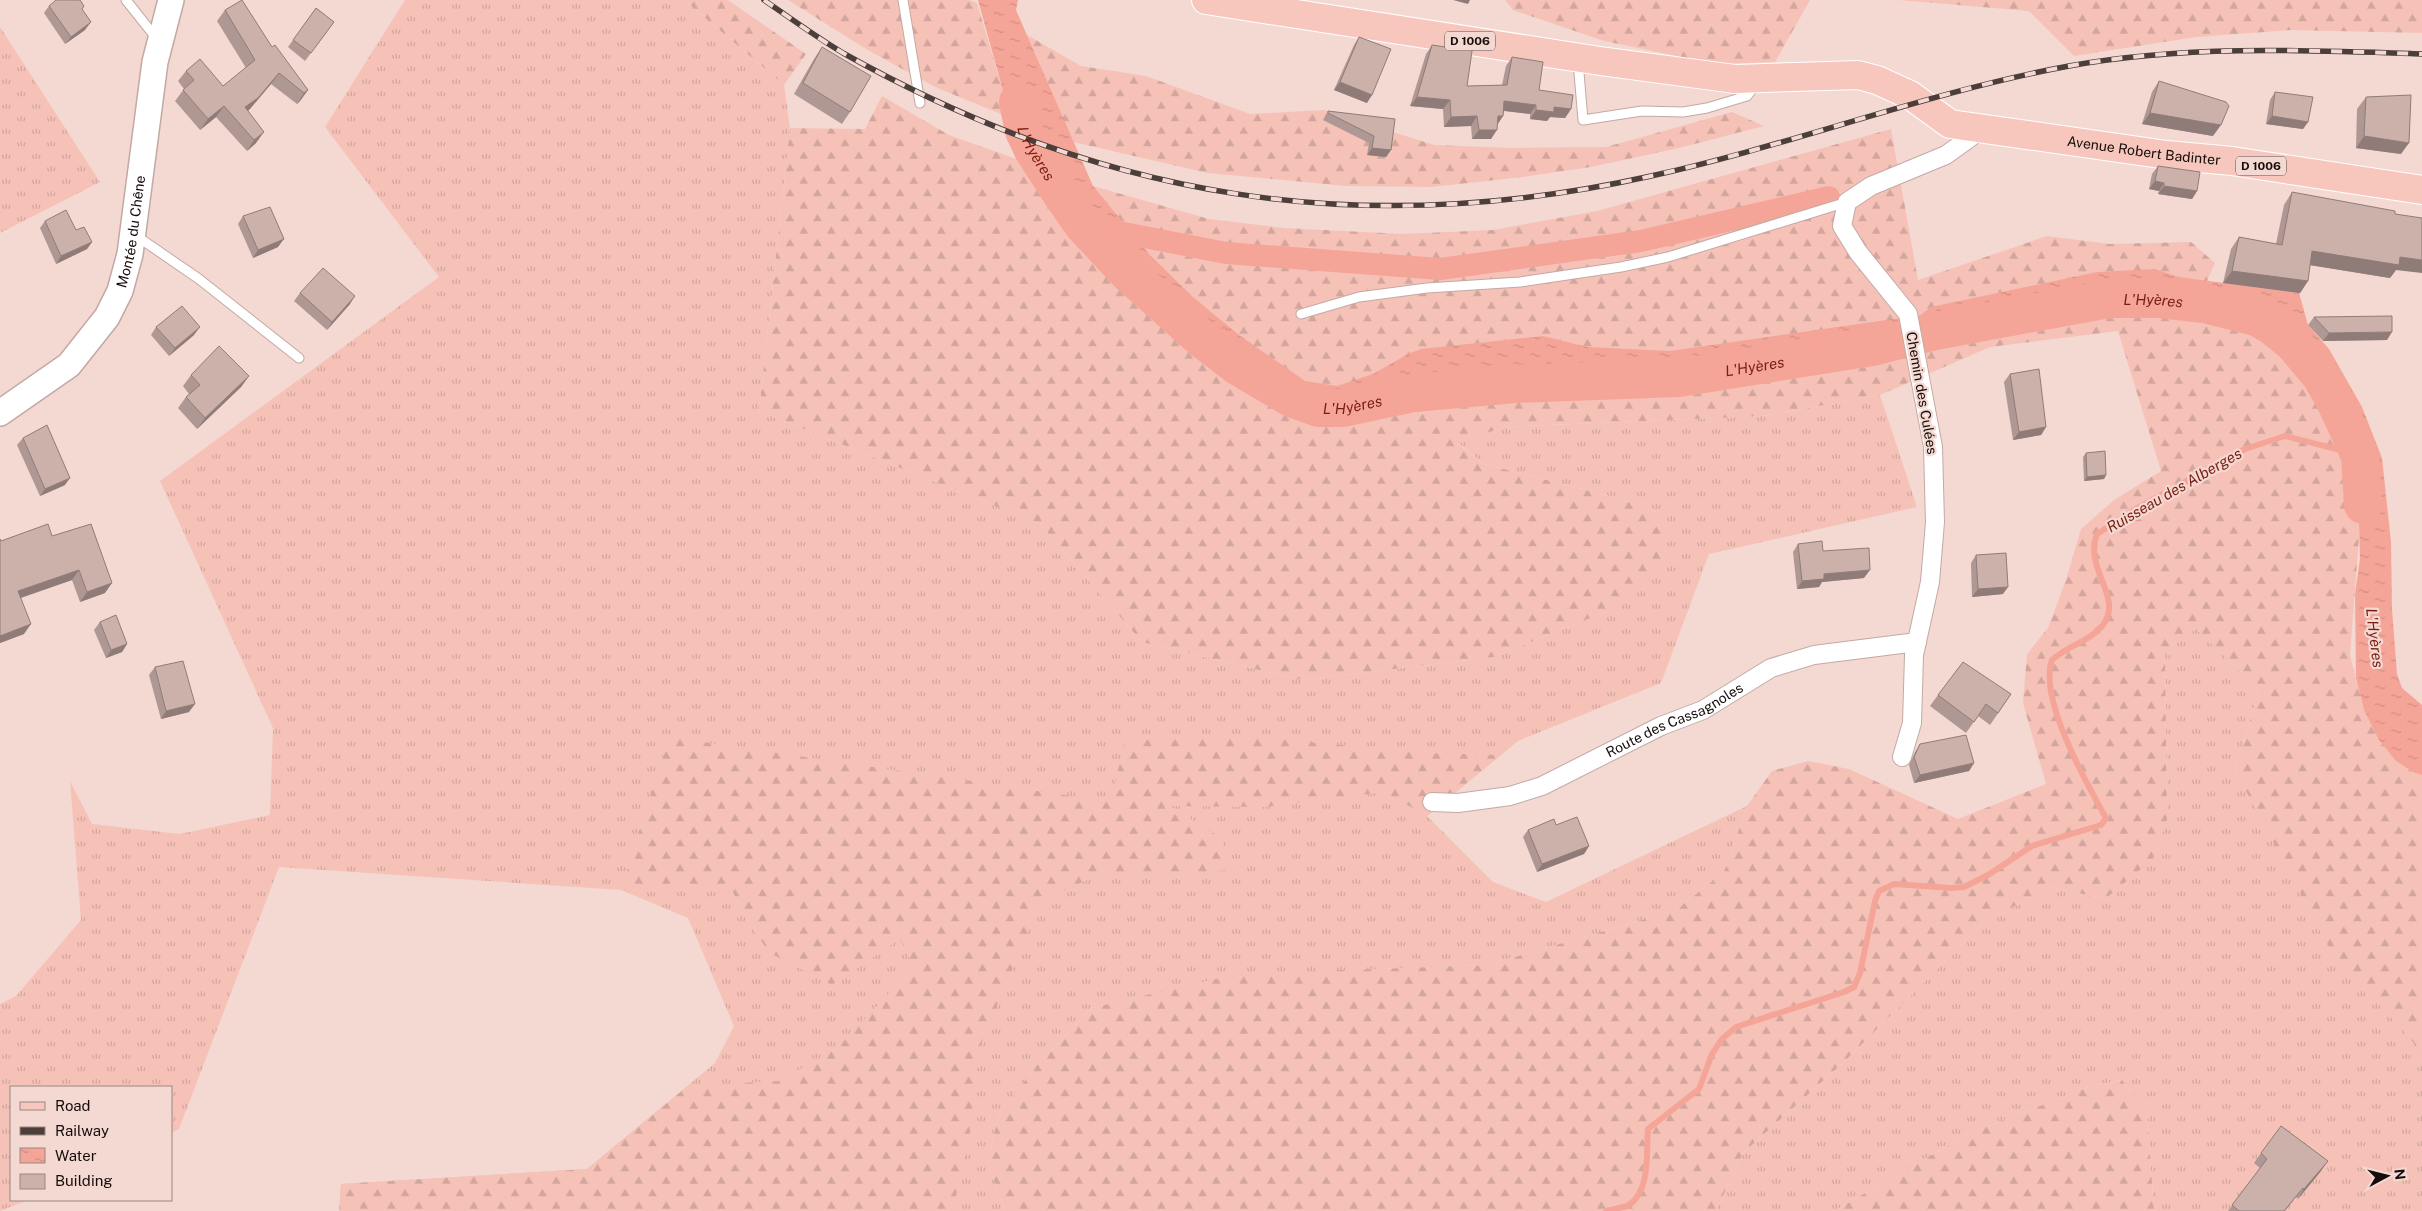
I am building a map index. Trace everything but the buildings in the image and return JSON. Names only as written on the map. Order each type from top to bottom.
[{"type":"main road","name":"D 1006","points":[[1206,0],[1578,58],[1748,78],[1858,75],[1877,80],[1910,95],[1950,124],[1982,129]]},
{"type":"main road","name":"Avenue Robert Badinter","points":[[1982,129],[2167,155],[2232,161],[2422,190]]},
{"type":"street","name":"Montée du Chêne","points":[[0,413],[69,365],[107,317],[120,291],[130,254],[155,62],[171,0]]},
{"type":"street","points":[[1847,202],[1871,186],[1946,155],[1982,129]]},
{"type":"street","name":"Chemin des Culées","points":[[1847,202],[1842,226],[1858,252],[1908,314],[1933,446],[1935,522],[1930,582],[1914,655],[1912,723],[1902,757]]},
{"type":"street","name":"Route des Cassagnoles","points":[[1432,802],[1458,803],[1510,796],[1542,786],[1661,726],[1703,710],[1771,668],[1814,655],[1917,642]]},
{"type":"lane","points":[[126,0],[160,42]]},
{"type":"lane","points":[[903,0],[920,103]]},
{"type":"lane","points":[[1578,58],[1583,120],[1642,111],[1683,112],[1707,108],[1747,96],[1748,78]]},
{"type":"lane","points":[[1301,314],[1359,297],[1427,288],[1520,282],[1621,268],[1668,257],[1847,202]]},
{"type":"lane","points":[[133,234],[199,279],[299,358]]},
{"type":"green space","points":[[405,0],[684,0],[784,85],[790,128],[759,411],[1040,524],[1142,642],[1302,680],[1494,657],[1610,610],[1656,512],[1617,498],[1484,464],[1458,443],[1503,427],[1763,416],[1880,395],[1917,507],[1709,554],[1661,683],[1518,741],[1427,816],[1493,882],[1546,902],[1747,806],[1724,872],[1676,910],[1487,965],[1358,970],[1147,996],[1091,1008],[1037,1065],[998,1115],[988,1164],[1005,1211],[339,1211],[341,1184],[587,1169],[715,1063],[734,1026],[688,918],[621,890],[279,867],[179,1129],[172,1132],[172,1086],[10,1086],[10,1201],[25,1201],[0,1211],[0,1004],[16,996],[81,920],[70,781],[92,824],[180,834],[270,815],[273,728],[160,481],[439,277],[325,127]]},
{"type":"green space","points":[[684,0],[728,0],[806,54],[784,85]]},
{"type":"green space","points":[[788,0],[969,0],[977,3],[1005,98],[1018,121],[935,87],[866,49]]},
{"type":"green space","points":[[1505,0],[1810,0],[1775,62],[1716,64],[1604,41],[1513,10]]},
{"type":"green space","points":[[1899,0],[2422,0],[2422,33],[2291,30],[2196,37],[2074,56],[2029,11]]},
{"type":"green space","points":[[0,27],[100,182],[0,233]]},
{"type":"green space","points":[[1027,35],[1081,66],[1146,76],[1250,114],[1324,110],[1434,145],[1511,148],[1606,147],[1732,112],[1764,126],[1679,148],[1591,167],[1431,187],[1346,186],[1208,173],[1073,142]]},
{"type":"green space","points":[[882,96],[949,135],[1093,186],[1209,219],[1284,228],[1404,234],[1493,230],[1597,211],[1891,129],[1918,280],[2047,236],[2109,244],[2191,242],[2215,263],[2207,281],[2191,303],[2205,304],[2272,326],[2320,375],[2350,434],[2358,486],[2360,524],[2350,655],[2364,710],[2422,769],[2422,1062],[2413,1042],[2331,951],[2235,770],[2259,690],[2196,629],[2165,651],[2167,820],[2153,859],[2105,899],[2051,887],[1984,922],[1845,1061],[1743,1153],[1716,1211],[1005,1211],[988,1164],[998,1115],[1037,1065],[1091,1008],[1237,974],[1487,965],[1676,910],[1724,872],[1747,806],[1772,771],[1808,761],[1849,769],[1958,819],[2046,784],[2023,703],[2027,654],[2048,628],[2066,580],[2081,529],[2114,500],[2161,471],[2118,331],[1990,347],[1880,395],[1763,416],[1503,427],[1458,444],[1484,464],[1617,498],[1656,512],[1668,561],[1610,610],[1494,657],[1302,680],[1142,642],[1040,524],[759,411],[790,128],[865,129]]},
{"type":"green space","points":[[2196,628],[2259,690],[2235,770],[2282,856],[2413,1042],[2422,1062],[2422,1211],[2154,1211],[2147,1112],[2122,1080],[2091,1086],[1970,1133],[1834,1211],[1716,1211],[1743,1153],[1845,1061],[1984,922],[2051,887],[2105,899],[2167,820],[2165,651]]},
{"type":"green space","points":[[669,737],[1112,802],[1124,740],[1267,738],[1424,753],[1501,755],[1427,816],[1384,792],[1265,807],[1170,806],[1223,839],[1225,870],[1172,877],[1096,876],[1041,901],[980,1046],[965,1167],[951,1211],[339,1211],[341,1184],[587,1169],[688,1086],[780,1081],[837,1048],[914,967],[900,939],[832,985],[770,953],[747,921],[730,886],[621,890]]},
{"type":"green space","points":[[2122,1080],[2147,1112],[2154,1211],[1834,1211],[1970,1133],[2091,1086]]},
{"type":"water","points":[[978,0],[1018,0],[1016,10],[1093,186],[1150,255],[1193,297],[1239,335],[1305,381],[1337,386],[1373,374],[1408,354],[1421,349],[1543,336],[1587,347],[1670,351],[1900,318],[1914,320],[1931,307],[2097,272],[2155,269],[2179,277],[2299,293],[2308,325],[2329,349],[2362,407],[2382,458],[2391,542],[2392,609],[2397,674],[2402,688],[2422,705],[2422,775],[2413,772],[2396,761],[2379,740],[2364,710],[2356,678],[2355,594],[2360,559],[2358,486],[2360,455],[2334,399],[2320,375],[2293,343],[2272,326],[2256,317],[2205,304],[2159,299],[2109,299],[1935,331],[1872,347],[1679,378],[1515,384],[1343,408],[1319,408],[1291,398],[1237,366],[1202,339],[1127,272],[1083,225],[1033,150],[1005,98]]},
{"type":"waterway","name":"L'Hyères","points":[[1018,102],[1024,131],[1033,150],[1083,225],[1127,272],[1202,339],[1237,366],[1291,398],[1319,408],[1343,408],[1414,393],[1515,384],[1679,378],[1872,347],[1935,331],[2109,299],[2159,299],[2205,304],[2256,317],[2272,326],[2293,343],[2320,375],[2334,399],[2360,455],[2363,505]]},
{"type":"waterway","points":[[1083,225],[1226,253],[1440,269],[1641,241],[1829,197]]},
{"type":"waterway","name":"Ruisseau des Alberges","points":[[1606,1211],[1627,1206],[1636,1198],[1641,1190],[1646,1170],[1648,1129],[1699,1089],[1712,1054],[1722,1039],[1736,1027],[1844,992],[1854,987],[1860,973],[1875,901],[1879,891],[1894,884],[1951,888],[1964,887],[1988,875],[2032,846],[2101,825],[2106,818],[2077,763],[2058,718],[2052,696],[2050,676],[2052,660],[2098,631],[2108,614],[2107,593],[2095,559],[2094,547],[2097,534],[2136,509],[2245,449],[2285,436],[2360,455]]},
{"type":"railway","points":[[764,0],[843,53],[940,103],[1038,143],[1136,173],[1235,194],[1336,204],[1438,205],[1543,195],[1651,176],[1756,149],[1964,90],[2016,77],[2113,59],[2201,52],[2245,51],[2334,51],[2422,54]]}]
